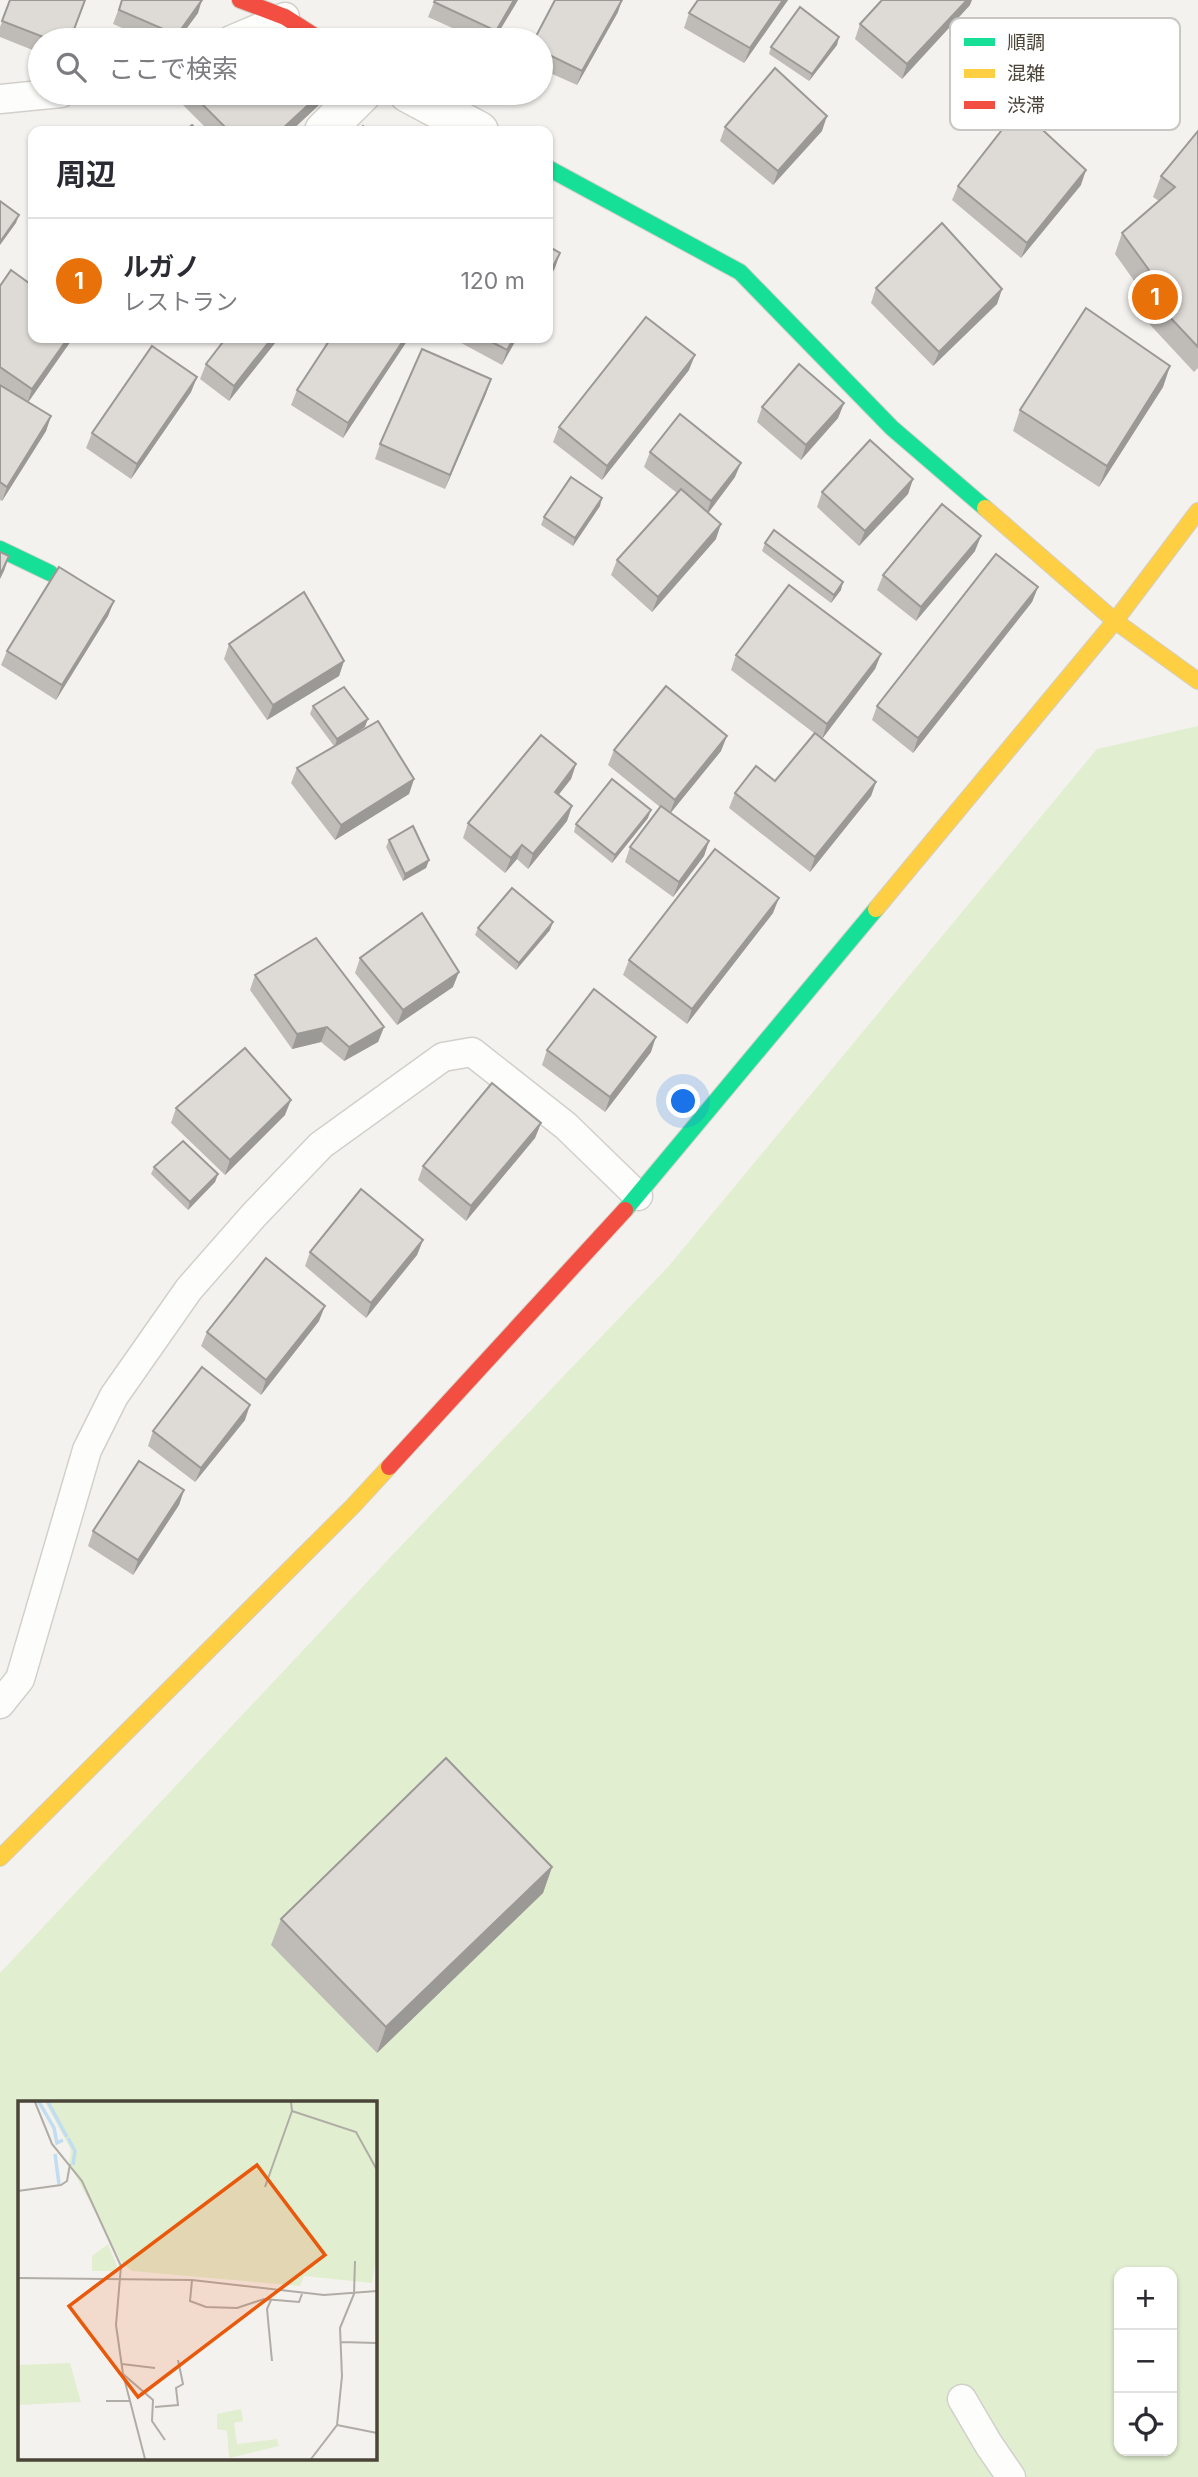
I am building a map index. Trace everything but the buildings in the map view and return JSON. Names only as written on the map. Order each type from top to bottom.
[{"type":"street","points":[[240,0],[285,17],[302,28]]},
{"type":"street","points":[[329,126],[350,105]]},
{"type":"street","points":[[430,105],[470,126]]},
{"type":"street","points":[[553,171],[740,272],[892,428],[1115,621],[1198,681]]},
{"type":"street","points":[[0,1858],[353,1506],[639,1196],[1115,621],[1198,511]]},
{"type":"street","points":[[0,549],[50,573]]},
{"type":"lane","points":[[259,28],[285,17]]},
{"type":"lane","points":[[0,99],[28,96]]},
{"type":"lane","points":[[0,1704],[20,1679],[87,1450],[114,1396],[188,1289],[321,1145],[443,1057],[472,1052],[566,1126],[639,1196]]},
{"type":"lane","points":[[962,2399],[1011,2477]]},
{"type":"green space","points":[[1198,726],[1198,2477],[0,2477],[0,1973],[399,1548],[668,1267],[1097,749]]},
{"type":"traffic: fast","points":[[553,171],[740,272],[892,428],[985,508]]},
{"type":"traffic: fast","points":[[0,549],[50,573]]},
{"type":"traffic: fast","points":[[625,1210],[876,909]]},
{"type":"traffic: slow","points":[[985,508],[1115,621],[1198,681]]},
{"type":"traffic: slow","points":[[876,909],[1115,621],[1198,511]]},
{"type":"traffic: slow","points":[[0,1858],[389,1467]]},
{"type":"traffic: jam","points":[[240,0],[285,17],[302,28]]},
{"type":"traffic: jam","points":[[389,1467],[625,1210]]},
{"type":"place","name":"ルガノ","points":[[1155,297]]}]
